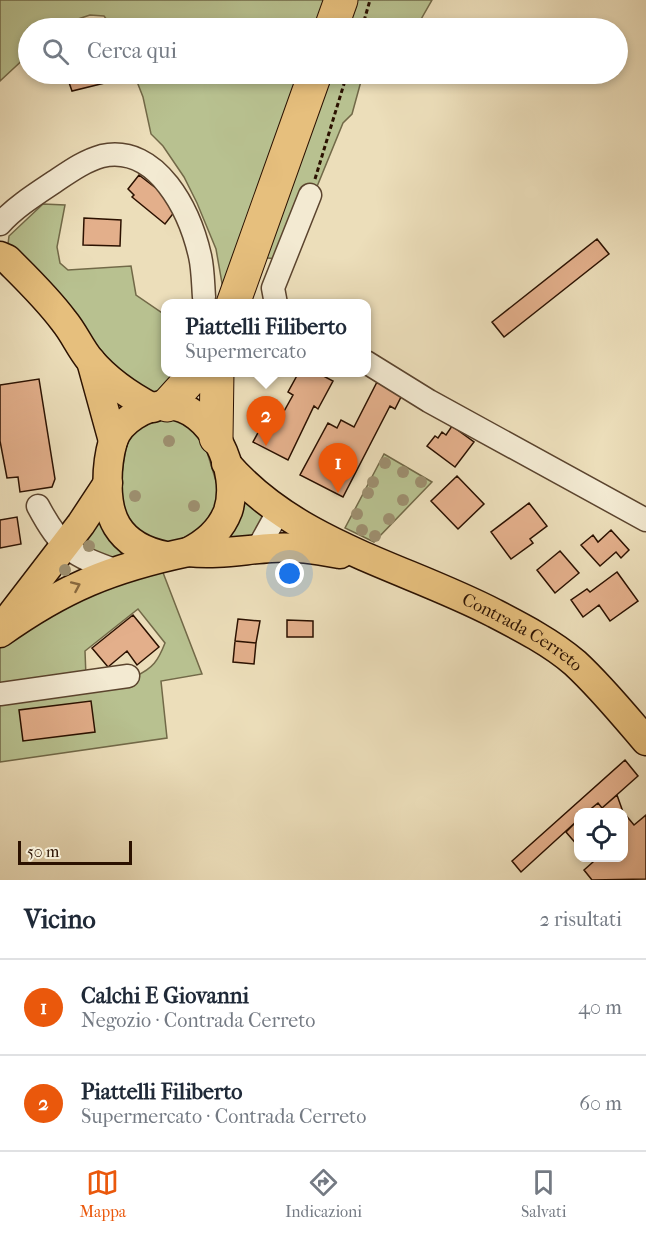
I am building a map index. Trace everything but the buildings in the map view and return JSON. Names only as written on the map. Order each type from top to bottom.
[{"type":"highway","points":[[335,18],[341,0]]},
{"type":"highway","points":[[218,299],[275,186],[311,84]]},
{"type":"highway","points":[[160,406],[192,377]]},
{"type":"highway","points":[[217,377],[220,450]]},
{"type":"main road","points":[[0,256],[7,259],[39,290],[66,323],[90,359],[123,389],[160,406],[196,416],[220,450],[231,484],[226,514],[209,539],[177,554],[117,571],[57,595],[0,632]]},
{"type":"main road","points":[[90,359],[113,441],[108,498],[117,526],[138,547],[177,554]]},
{"type":"main road","points":[[113,441],[129,419],[160,406]]},
{"type":"main road","name":"Contrada Cerreto","points":[[220,450],[254,494],[278,512],[370,561],[492,612],[564,656],[608,696],[646,741]]},
{"type":"main road","points":[[0,632],[108,483]]},
{"type":"main road","name":"Contrada Cerreto","points":[[177,554],[214,555],[257,550],[309,548],[370,561]]},
{"type":"street","points":[[0,224],[45,188],[88,161],[119,155],[137,159],[158,172],[181,206],[218,299]]},
{"type":"street","points":[[275,299],[273,288],[310,195]]},
{"type":"street","points":[[371,365],[429,401],[646,520]]},
{"type":"street","points":[[38,506],[53,535],[63,546],[91,562],[117,571]]},
{"type":"street","points":[[257,550],[278,512]]},
{"type":"street","points":[[0,693],[128,676]]},
{"type":"path","points":[[365,18],[370,0]]},
{"type":"path","points":[[310,195],[345,84]]},
{"type":"green space","points":[[0,0],[332,0],[325,18],[106,18],[90,15],[81,18],[18,18],[18,64],[0,81]]},
{"type":"green space","points":[[354,0],[432,0],[422,18],[348,18]]},
{"type":"green space","points":[[138,84],[300,84],[223,289],[216,249],[197,203],[184,177],[163,146],[151,134]]},
{"type":"green space","points":[[324,84],[360,84],[352,114],[343,123],[287,260],[258,257]]},
{"type":"green space","points":[[43,204],[65,205],[57,247],[60,263],[68,270],[131,266],[136,295],[161,312],[161,377],[180,377],[167,392],[139,395],[14,256],[8,244],[9,236]]},
{"type":"green space","points":[[164,417],[187,423],[204,442],[219,491],[212,522],[176,545],[143,538],[123,511],[121,481],[126,445],[139,427]]},
{"type":"green space","points":[[384,454],[432,482],[374,542],[345,528]]},
{"type":"green space","points":[[242,493],[268,516],[258,536],[221,545]]},
{"type":"green space","points":[[98,516],[134,558],[111,561],[75,545]]},
{"type":"green space","points":[[162,570],[202,674],[161,681],[167,738],[0,762],[0,700],[136,676],[154,663],[165,643],[138,609],[85,651],[86,677],[0,690],[0,646],[46,607]]},
{"type":"place","name":"Piattelli Filiberto","points":[[266,446]]},
{"type":"place","name":"Calchi E Giovanni","points":[[338,493]]}]
